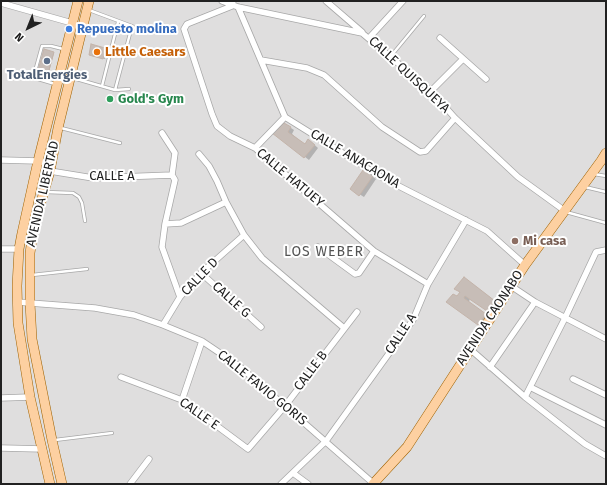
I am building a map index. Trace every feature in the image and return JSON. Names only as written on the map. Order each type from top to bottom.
[{"type":"main road","name":"AVENIDA LIBERTAD","points":[[50,484],[30,397],[18,323],[17,302],[20,249],[38,161],[78,1]]},
{"type":"main road","name":"AVENIDA LIBERTAD","points":[[62,484],[32,339],[30,253],[34,226],[51,167],[58,128],[88,5]]},
{"type":"main road","name":"AVENIDA CAONABO","points":[[374,484],[407,447],[525,265],[582,187],[603,161],[606,152]]},
{"type":"street","name":"CALLE QUISQUEYA","points":[[222,1],[234,5],[362,33],[431,91],[455,118],[518,177],[564,211]]},
{"type":"street","points":[[326,1],[362,33]]},
{"type":"street","points":[[369,38],[403,1]]},
{"type":"street","points":[[1,4],[72,23]]},
{"type":"street","points":[[234,5],[260,60],[284,117],[255,148]]},
{"type":"street","name":"CALLE HATUEY","points":[[234,5],[187,24],[184,29],[212,114],[218,126],[230,136],[255,148],[374,251],[428,284]]},
{"type":"street","points":[[440,38],[486,80]]},
{"type":"street","points":[[431,91],[463,59]]},
{"type":"street","points":[[260,60],[307,68],[324,75],[382,127],[422,153],[426,151],[455,118]]},
{"type":"street","name":"CALLE ANACAONA","points":[[284,117],[381,177],[487,231],[525,265]]},
{"type":"street","points":[[162,132],[175,153],[173,176],[175,180],[165,224],[162,247],[180,298]]},
{"type":"street","points":[[199,154],[209,166],[244,235],[262,258],[344,328]]},
{"type":"street","name":"CALLE A","points":[[1,160],[38,161],[51,167],[94,178],[173,176]]},
{"type":"street","points":[[165,224],[181,223],[226,202]]},
{"type":"street","name":"CALLE A","points":[[281,484],[326,441],[412,320],[428,284],[466,220]]},
{"type":"street","name":"CALLE D","points":[[163,325],[180,298],[201,273],[244,235]]},
{"type":"street","points":[[318,247],[355,274],[358,274],[374,251]]},
{"type":"street","points":[[1,249],[20,249]]},
{"type":"street","points":[[525,397],[596,252],[606,250]]},
{"type":"street","name":"CALLE G","points":[[201,273],[261,327]]},
{"type":"street","points":[[511,286],[535,302],[606,339]]},
{"type":"street","name":"CALLE FAVIO GORIS","points":[[17,302],[95,308],[134,315],[202,341],[239,366],[374,484]]},
{"type":"street","points":[[490,367],[535,302]]},
{"type":"street","name":"CALLE B","points":[[250,448],[285,406],[357,312]]},
{"type":"street","points":[[182,400],[202,341]]},
{"type":"street","points":[[470,349],[525,397],[585,444],[606,456]]},
{"type":"street","name":"CALLE E","points":[[121,377],[182,400],[246,449],[250,448]]},
{"type":"street","points":[[573,379],[606,395]]},
{"type":"street","points":[[530,387],[606,425]]},
{"type":"street","points":[[1,398],[30,397]]},
{"type":"street","points":[[1,448],[43,449]]},
{"type":"street","points":[[130,484],[149,459]]},
{"type":"street","points":[[293,473],[308,484]]},
{"type":"lane","points":[[88,5],[118,22],[132,26],[140,32]]},
{"type":"lane","points":[[391,56],[424,16]]},
{"type":"lane","points":[[102,86],[118,22]]},
{"type":"lane","points":[[114,90],[132,26]]},
{"type":"lane","points":[[57,85],[38,79],[34,75],[42,46],[51,46],[66,50]]},
{"type":"lane","points":[[71,77],[114,90],[129,89]]},
{"type":"lane","points":[[58,128],[120,143]]},
{"type":"lane","points":[[592,174],[606,176]]},
{"type":"lane","points":[[582,187],[606,192]]},
{"type":"lane","points":[[44,192],[73,193],[79,197],[82,203],[85,221]]},
{"type":"lane","points":[[564,211],[606,223]]},
{"type":"lane","points":[[30,275],[87,269]]},
{"type":"lane","points":[[52,440],[112,433]]},
{"type":"shaded area","points":[[1,1],[606,1],[606,484],[1,484]]},
{"type":"building","name":"Little Caesars","points":[[91,44],[105,48],[103,59],[89,55]]},
{"type":"building","points":[[44,49],[54,52],[47,77],[37,74]]},
{"type":"building","points":[[284,123],[291,127],[288,132],[305,144],[308,139],[315,145],[304,158],[272,133]]},
{"type":"building","points":[[363,170],[373,176],[359,196],[350,189]]},
{"type":"building","points":[[464,277],[495,301],[487,311],[465,296],[464,298],[486,314],[478,325],[446,302],[453,294],[457,296],[460,292],[454,289]]},
{"type":"place","name":"Repuesto molina","points":[[69,29]]},
{"type":"place","name":"Little Caesars","points":[[97,52]]},
{"type":"place","name":"TotalEnergies","points":[[47,61]]},
{"type":"place","name":"Gold's Gym","points":[[110,99]]},
{"type":"place","name":"Mi casa","points":[[515,241]]},
{"type":"district","name":"LOS WEBER","points":[[324,252]]}]
